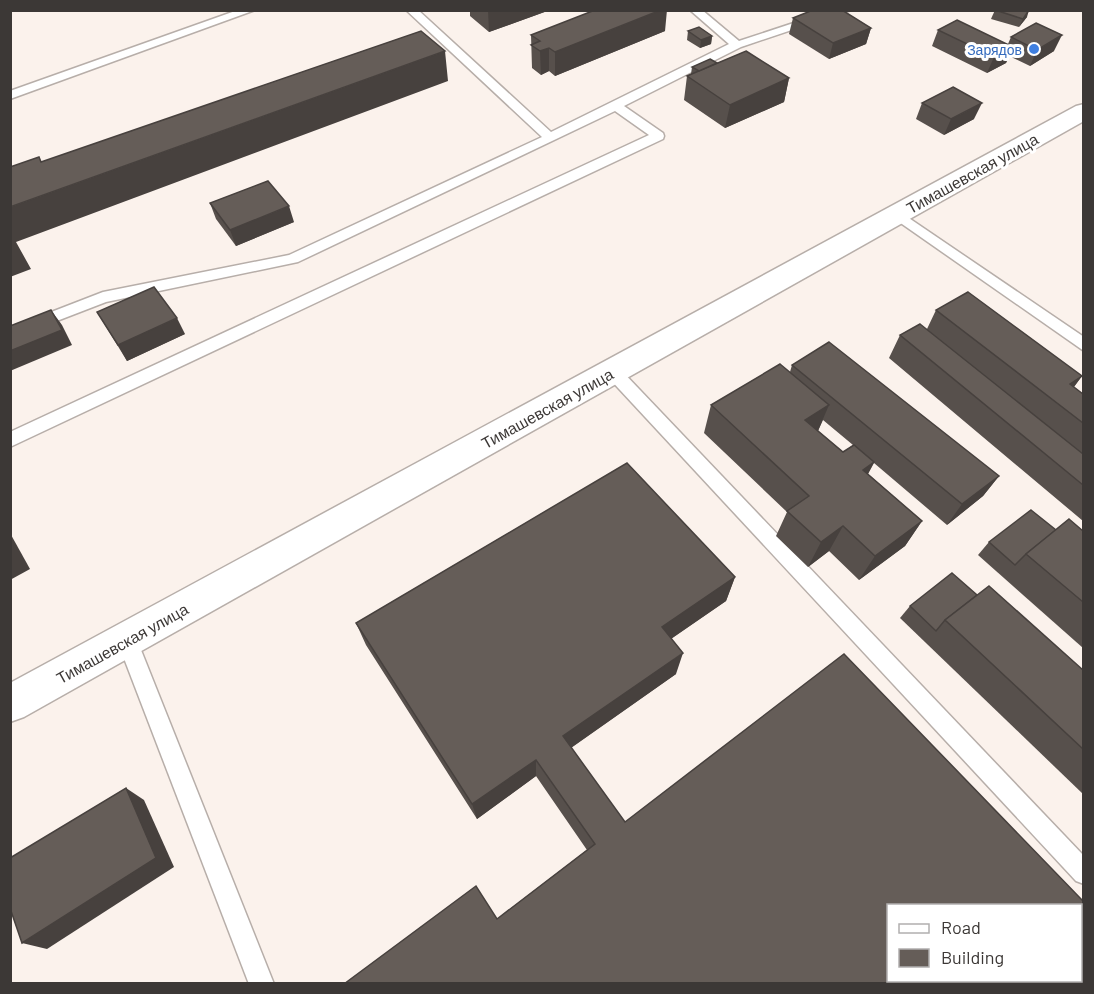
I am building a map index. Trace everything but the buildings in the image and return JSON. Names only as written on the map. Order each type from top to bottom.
[{"type":"street","name":"Тимашевская улица","points":[[10,704],[1083,111]]},
{"type":"lane","points":[[10,95],[250,10]]},
{"type":"lane","points":[[415,14],[433,10]]},
{"type":"lane","points":[[695,10],[736,45]]},
{"type":"lane","points":[[10,334],[103,297],[293,259],[550,138],[736,45],[846,10]]},
{"type":"lane","points":[[415,14],[550,138]]},
{"type":"lane","points":[[10,440],[658,136],[615,105]]},
{"type":"lane","points":[[897,214],[1083,345]]},
{"type":"lane","points":[[613,372],[1083,873]]},
{"type":"lane","points":[[128,640],[262,984]]},
{"type":"place","name":"Зарядов","points":[[1034,49]]}]
